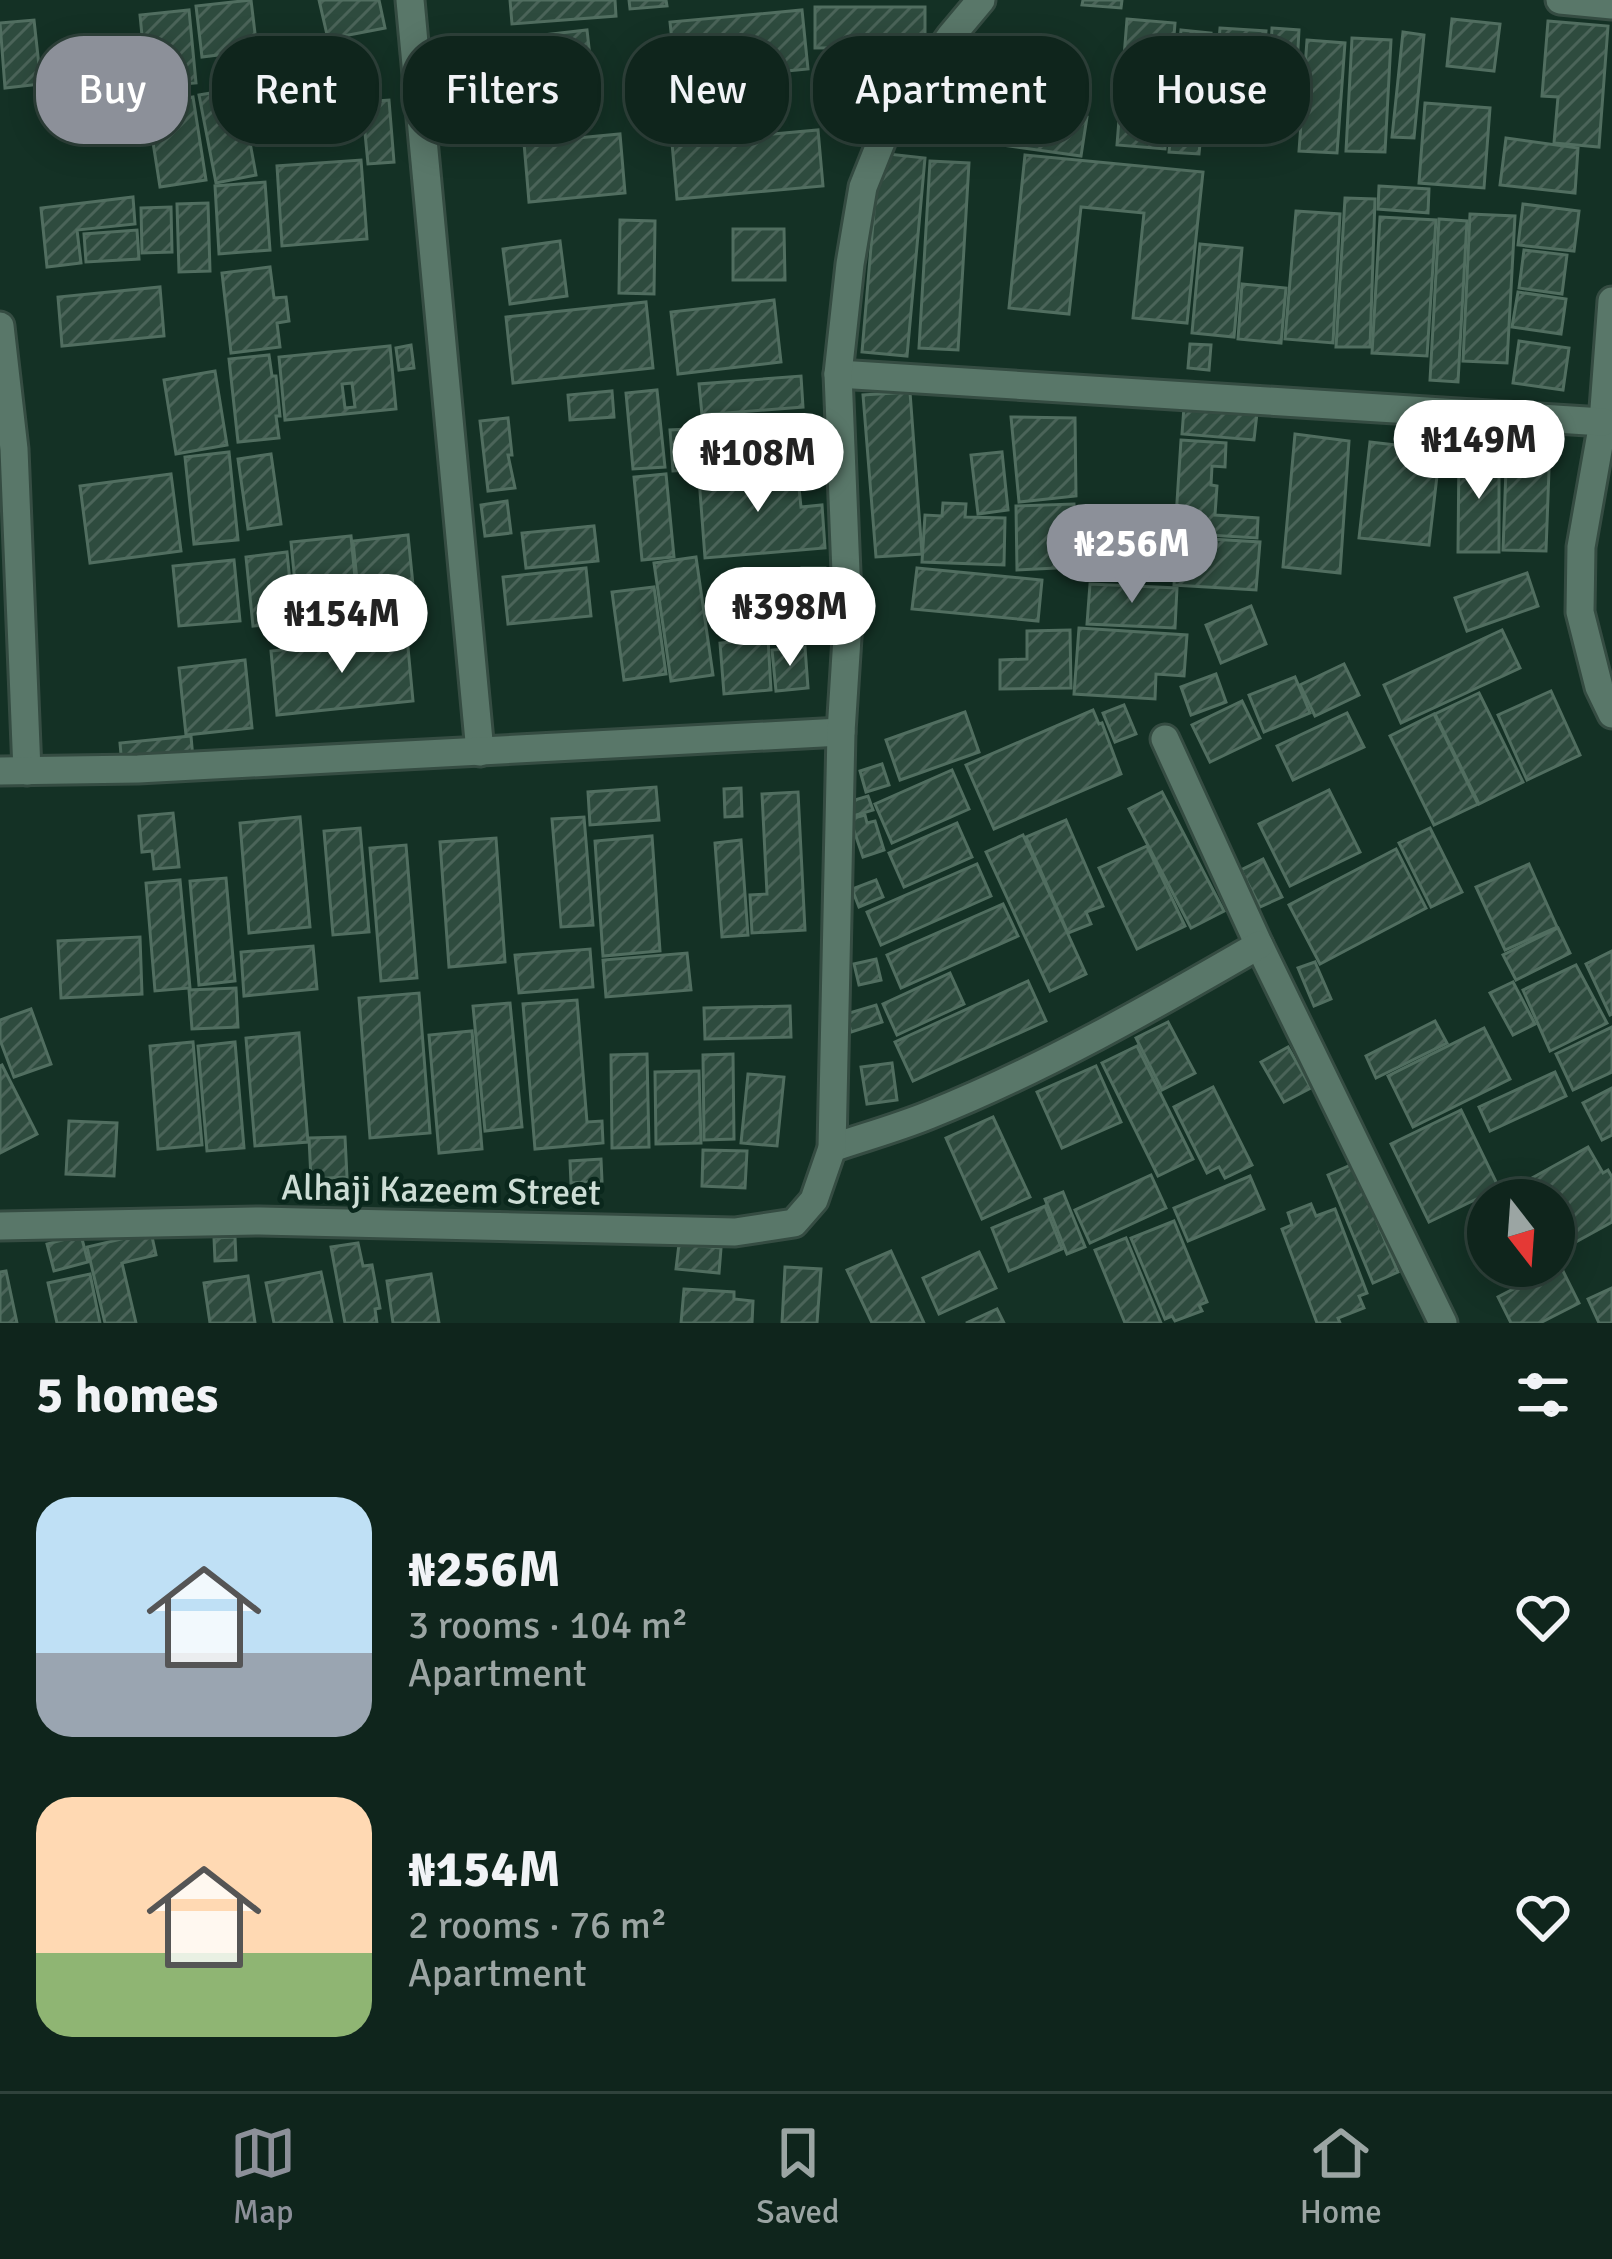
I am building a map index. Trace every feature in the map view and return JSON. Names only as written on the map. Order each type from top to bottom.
[{"type":"street","points":[[410,0],[480,752]]},
{"type":"street","points":[[981,0],[889,122],[863,187],[850,264],[838,374],[848,622],[841,732],[832,1148],[927,1116],[1038,1066],[1259,945]]},
{"type":"street","points":[[1560,0],[1612,5]]},
{"type":"street","points":[[1612,301],[1603,422],[1581,547],[1580,612],[1599,687],[1612,714]]},
{"type":"street","points":[[0,326],[14,449],[14,771],[138,769],[841,732]]},
{"type":"street","points":[[838,374],[1603,422]]},
{"type":"street","points":[[1165,739],[1436,1320]]},
{"type":"street","name":"Alhaji Kazeem Street","points":[[0,1226],[260,1221],[735,1232],[794,1223],[814,1200],[832,1148]]},
{"type":"building","points":[[251,0],[255,36],[212,36],[212,56],[202,57],[196,6]]},
{"type":"building","points":[[319,0],[379,0],[385,28],[327,36]]},
{"type":"building","points":[[510,0],[615,0],[616,16],[512,24]]},
{"type":"building","points":[[629,0],[666,0],[667,6],[630,9]]},
{"type":"building","points":[[1083,0],[1122,0],[1121,8],[1082,5]]},
{"type":"building","points":[[815,7],[925,7],[925,36],[815,36]]},
{"type":"building","points":[[189,10],[196,83],[188,84],[188,36],[142,36],[140,15]]},
{"type":"building","points":[[802,10],[808,69],[789,71],[789,36],[671,36],[670,22]]},
{"type":"building","points":[[1127,19],[1175,23],[1174,36],[1126,36]]},
{"type":"building","points":[[1452,19],[1500,24],[1494,71],[1447,66]]},
{"type":"building","points":[[34,20],[36,85],[5,88],[0,23]]},
{"type":"building","points":[[1548,21],[1608,26],[1599,147],[1554,143],[1558,97],[1542,96]]},
{"type":"building","points":[[1220,28],[1266,31],[1266,36],[1219,36]]},
{"type":"building","points":[[1272,28],[1299,30],[1299,36],[1272,36]]},
{"type":"building","points":[[587,30],[588,36],[535,36]]},
{"type":"building","points":[[1181,30],[1211,33],[1211,36],[1180,36]]},
{"type":"building","points":[[1403,32],[1424,35],[1414,138],[1392,137]]},
{"type":"building","points":[[1352,38],[1391,40],[1385,152],[1346,151]]},
{"type":"building","points":[[1310,40],[1345,43],[1337,153],[1299,151],[1300,144],[1310,144]]},
{"type":"building","points":[[212,93],[212,144],[250,144],[256,175],[216,183],[199,95]]},
{"type":"building","points":[[193,97],[206,180],[160,187],[153,144],[188,144],[188,98]]},
{"type":"building","points":[[389,100],[394,162],[368,164],[366,144],[379,144],[379,101]]},
{"type":"building","points":[[1425,103],[1490,108],[1484,188],[1419,183]]},
{"type":"building","points":[[813,130],[813,144],[819,144],[823,186],[677,199],[672,144],[789,144],[789,133]]},
{"type":"building","points":[[620,134],[625,193],[529,202],[524,144],[601,144],[601,136]]},
{"type":"building","points":[[1506,138],[1578,148],[1575,193],[1500,185]]},
{"type":"building","points":[[995,144],[1083,144],[1081,156]]},
{"type":"building","points":[[1117,144],[1165,144],[1165,149]]},
{"type":"building","points":[[1170,144],[1200,144],[1199,154],[1169,152]]},
{"type":"building","points":[[879,153],[925,158],[907,356],[862,352]]},
{"type":"building","points":[[1025,155],[1203,172],[1187,323],[1133,318],[1144,213],[1081,207],[1069,314],[1009,308]]},
{"type":"building","points":[[361,160],[367,239],[282,246],[277,166]]},
{"type":"building","points":[[930,161],[969,163],[958,350],[919,348]]},
{"type":"building","points":[[265,182],[270,250],[219,254],[215,186]]},
{"type":"building","points":[[1379,186],[1429,189],[1428,213],[1378,209]]},
{"type":"building","points":[[133,197],[135,224],[77,230],[81,263],[47,267],[41,208]]},
{"type":"building","points":[[1345,198],[1375,199],[1370,347],[1336,347]]},
{"type":"building","points":[[208,203],[210,271],[179,272],[177,204]]},
{"type":"building","points":[[1523,204],[1579,211],[1574,251],[1518,245]]},
{"type":"building","points":[[171,207],[172,252],[142,253],[141,208]]},
{"type":"building","points":[[1296,211],[1340,214],[1333,343],[1285,339]]},
{"type":"building","points":[[1470,214],[1515,216],[1507,363],[1463,361]]},
{"type":"building","points":[[1380,217],[1436,220],[1427,356],[1372,353]]},
{"type":"building","points":[[1439,219],[1467,221],[1458,382],[1430,380]]},
{"type":"building","points":[[620,220],[655,221],[654,294],[619,293]]},
{"type":"building","points":[[733,229],[784,229],[785,280],[733,280]]},
{"type":"building","points":[[137,230],[139,259],[86,262],[84,234]]},
{"type":"building","points":[[560,241],[567,296],[510,304],[503,249]]},
{"type":"building","points":[[1200,244],[1242,248],[1234,337],[1192,333]]},
{"type":"building","points":[[1524,250],[1567,255],[1562,294],[1519,288]]},
{"type":"building","points":[[270,267],[274,298],[286,297],[289,321],[277,323],[280,347],[231,353],[222,273]]},
{"type":"building","points":[[1242,284],[1286,288],[1281,343],[1238,339]]},
{"type":"building","points":[[160,287],[164,336],[62,346],[58,297]]},
{"type":"building","points":[[1518,292],[1566,299],[1561,334],[1512,327]]},
{"type":"building","points":[[774,300],[781,362],[678,374],[671,312]]},
{"type":"building","points":[[646,302],[653,368],[513,383],[506,317]]},
{"type":"building","points":[[1519,341],[1569,348],[1563,390],[1513,383]]},
{"type":"building","points":[[1190,344],[1211,345],[1209,370],[1188,368]]},
{"type":"building","points":[[411,345],[414,368],[399,370],[396,348]]},
{"type":"building","points":[[390,346],[396,409],[285,420],[279,357]],"holes":[[[352,383],[355,407],[345,408],[342,384]]]},
{"type":"building","points":[[269,355],[272,376],[276,376],[279,438],[238,442],[229,359]]},
{"type":"building","points":[[215,371],[227,445],[176,454],[164,380]]},
{"type":"building","points":[[801,376],[803,407],[702,415],[699,384]]},
{"type":"building","points":[[657,390],[665,467],[633,469],[626,393]]},
{"type":"building","points":[[612,391],[614,417],[570,420],[568,395]]},
{"type":"building","points":[[910,392],[922,554],[876,557],[863,395]]},
{"type":"building","points":[[1184,407],[1257,413],[1254,440],[1182,434]]},
{"type":"building","points":[[1011,417],[1075,418],[1076,496],[1019,502]]},
{"type":"building","points":[[508,418],[512,455],[508,455],[515,488],[488,491],[480,421]]},
{"type":"building","points":[[806,423],[809,463],[673,471],[670,430]]},
{"type":"building","points":[[1295,434],[1349,441],[1340,573],[1283,567]]},
{"type":"building","points":[[1181,440],[1226,443],[1225,467],[1212,466],[1211,485],[1217,486],[1215,515],[1258,518],[1257,538],[1175,533]]},
{"type":"building","points":[[1370,442],[1440,450],[1429,545],[1359,538]]},
{"type":"building","points":[[1507,442],[1550,443],[1546,551],[1503,550]]},
{"type":"building","points":[[1459,451],[1499,451],[1499,552],[1458,552]]},
{"type":"building","points":[[229,452],[238,540],[194,544],[185,457]]},
{"type":"building","points":[[1002,452],[1008,510],[978,514],[971,455]]},
{"type":"building","points":[[271,454],[281,524],[248,529],[238,459]]},
{"type":"building","points":[[797,469],[801,507],[822,505],[825,548],[705,558],[699,478]]},
{"type":"building","points":[[171,474],[181,551],[90,563],[80,486]]},
{"type":"building","points":[[666,474],[674,557],[642,560],[634,477]]},
{"type":"building","points":[[507,501],[511,533],[485,536],[481,505]]},
{"type":"building","points":[[943,503],[966,504],[965,517],[1005,518],[1004,565],[922,562],[925,515],[942,516]]},
{"type":"building","points":[[1074,504],[1076,567],[1017,570],[1016,506]]},
{"type":"building","points":[[1087,509],[1165,515],[1159,578],[1083,572]]},
{"type":"building","points":[[594,526],[598,561],[526,568],[522,533]]},
{"type":"building","points":[[408,535],[414,595],[359,600],[353,541]]},
{"type":"building","points":[[351,536],[357,599],[297,604],[291,542]]},
{"type":"building","points":[[1177,537],[1260,542],[1256,590],[1174,585]]},
{"type":"building","points":[[287,552],[294,622],[253,626],[246,557]]},
{"type":"building","points":[[696,557],[713,675],[671,681],[654,563]]},
{"type":"building","points":[[234,560],[240,621],[179,626],[173,566]]},
{"type":"building","points":[[586,568],[591,616],[508,624],[503,577]]},
{"type":"building","points":[[802,568],[825,568],[827,623],[805,624]]},
{"type":"building","points":[[917,568],[1042,580],[1038,621],[912,609]]},
{"type":"building","points":[[1527,573],[1538,606],[1467,631],[1455,598]]},
{"type":"building","points":[[1090,584],[1177,588],[1175,628],[1087,624]]},
{"type":"building","points":[[654,587],[666,674],[624,680],[612,592]]},
{"type":"building","points":[[1251,606],[1266,644],[1221,663],[1206,625]]},
{"type":"building","points":[[341,616],[343,637],[303,641],[301,620]]},
{"type":"building","points":[[1079,628],[1187,635],[1184,676],[1156,674],[1155,699],[1074,694]]},
{"type":"building","points":[[1070,630],[1071,688],[1000,689],[1000,660],[1027,659],[1027,631]]},
{"type":"building","points":[[1502,630],[1520,668],[1401,723],[1384,685]]},
{"type":"building","points":[[407,637],[413,701],[277,715],[271,651]]},
{"type":"building","points":[[768,638],[771,690],[724,694],[720,643]]},
{"type":"building","points":[[805,647],[808,688],[776,691],[772,650]]},
{"type":"building","points":[[245,660],[252,728],[186,735],[179,668]]},
{"type":"building","points":[[1344,664],[1359,695],[1315,716],[1300,685]]},
{"type":"building","points":[[1216,674],[1226,702],[1191,715],[1181,687]]},
{"type":"building","points":[[1295,677],[1310,713],[1264,732],[1249,695]]},
{"type":"building","points":[[1551,691],[1580,755],[1527,780],[1498,715]]},
{"type":"building","points":[[1479,693],[1523,782],[1479,804],[1435,714]]},
{"type":"building","points":[[1242,701],[1260,738],[1210,762],[1192,725]]},
{"type":"building","points":[[1124,705],[1136,734],[1115,742],[1103,713]]},
{"type":"building","points":[[1093,710],[1121,774],[994,829],[966,765]]},
{"type":"building","points":[[965,712],[979,752],[900,780],[886,740]]},
{"type":"building","points":[[1347,713],[1364,747],[1293,780],[1277,746]]},
{"type":"building","points":[[1434,714],[1478,804],[1434,825],[1390,736]]},
{"type":"building","points":[[191,736],[193,759],[122,766],[120,743]]},
{"type":"building","points":[[882,764],[889,785],[866,792],[860,771]]},
{"type":"building","points":[[952,770],[969,809],[892,843],[875,804]]},
{"type":"building","points":[[656,787],[659,820],[590,825],[588,792]]},
{"type":"building","points":[[741,788],[742,816],[725,817],[724,789]]},
{"type":"building","points":[[1329,790],[1360,852],[1290,886],[1259,824]]},
{"type":"building","points":[[798,792],[805,930],[752,933],[750,895],[767,894],[762,794]]},
{"type":"building","points":[[1162,792],[1224,911],[1191,928],[1129,809]]},
{"type":"building","points":[[868,796],[873,810],[853,816],[848,802]]},
{"type":"building","points":[[173,813],[179,867],[154,869],[152,851],[142,852],[139,816]]},
{"type":"building","points":[[865,815],[867,823],[875,821],[884,850],[863,857],[850,819]]},
{"type":"building","points":[[300,817],[310,927],[249,933],[240,823]]},
{"type":"building","points":[[584,817],[593,925],[561,927],[552,819]]},
{"type":"building","points":[[1066,820],[1103,906],[1086,912],[1091,924],[1068,933],[1026,837]]},
{"type":"building","points":[[957,823],[972,857],[904,887],[889,853]]},
{"type":"building","points":[[360,828],[369,932],[333,935],[324,831]]},
{"type":"building","points":[[1430,828],[1462,892],[1431,907],[1399,843]]},
{"type":"building","points":[[1023,835],[1086,974],[1050,991],[986,852]]},
{"type":"building","points":[[652,836],[660,951],[603,956],[595,841]]},
{"type":"building","points":[[496,838],[505,962],[449,967],[440,842]]},
{"type":"building","points":[[741,840],[748,935],[722,937],[715,843]]},
{"type":"building","points":[[406,845],[417,978],[381,981],[370,848]]},
{"type":"building","points":[[1147,846],[1185,926],[1137,949],[1099,868]]},
{"type":"building","points":[[1396,849],[1426,908],[1320,964],[1289,905]]},
{"type":"building","points":[[1263,859],[1282,897],[1260,907],[1241,870]]},
{"type":"building","points":[[977,864],[991,896],[881,945],[867,912]]},
{"type":"building","points":[[1529,864],[1557,927],[1505,950],[1476,887]]},
{"type":"building","points":[[226,878],[235,981],[199,985],[190,881]]},
{"type":"building","points":[[180,880],[190,988],[155,991],[146,883]]},
{"type":"building","points":[[876,880],[883,897],[859,907],[852,889]]},
{"type":"building","points":[[1003,904],[1018,936],[901,988],[887,955]]},
{"type":"building","points":[[1558,928],[1570,953],[1516,980],[1503,955]]},
{"type":"building","points":[[140,937],[142,994],[61,998],[58,941]]},
{"type":"building","points":[[313,946],[317,989],[244,996],[241,952]]},
{"type":"building","points":[[590,949],[593,987],[519,993],[515,955]]},
{"type":"building","points":[[1612,951],[1612,1014],[1610,1015],[1586,964]]},
{"type":"building","points":[[687,953],[691,990],[606,997],[603,960]]},
{"type":"building","points":[[876,959],[881,980],[859,985],[854,964]]},
{"type":"building","points":[[1315,962],[1331,999],[1314,1006],[1298,968]]},
{"type":"building","points":[[1576,965],[1607,1023],[1550,1051],[1523,990]]},
{"type":"building","points":[[950,973],[964,1004],[897,1035],[883,1004]]},
{"type":"building","points":[[1028,981],[1046,1021],[913,1081],[895,1042]]},
{"type":"building","points":[[1513,982],[1535,1024],[1513,1035],[1490,993]]},
{"type":"building","points":[[236,988],[238,1027],[192,1029],[189,990]]},
{"type":"building","points":[[419,993],[430,1133],[370,1138],[359,998]]},
{"type":"building","points":[[577,1000],[587,1122],[602,1121],[603,1143],[535,1149],[523,1004]]},
{"type":"building","points":[[510,1003],[522,1127],[485,1131],[473,1006]]},
{"type":"building","points":[[876,1005],[882,1022],[851,1032],[846,1014]]},
{"type":"building","points":[[790,1006],[791,1037],[705,1039],[704,1008]]},
{"type":"building","points":[[31,1009],[51,1064],[14,1077],[0,1040],[0,1020]]},
{"type":"building","points":[[1435,1021],[1447,1043],[1376,1078],[1366,1056]]},
{"type":"building","points":[[1168,1022],[1195,1073],[1162,1090],[1136,1038]]},
{"type":"building","points":[[1612,1027],[1612,1072],[1573,1090],[1556,1054]]},
{"type":"building","points":[[1484,1028],[1510,1079],[1413,1127],[1388,1076]]},
{"type":"building","points":[[472,1031],[482,1149],[439,1153],[429,1035]]},
{"type":"building","points":[[299,1033],[308,1142],[255,1146],[246,1038]]},
{"type":"building","points":[[193,1042],[202,1145],[158,1149],[150,1046]]},
{"type":"building","points":[[235,1042],[244,1148],[207,1151],[198,1046]]},
{"type":"building","points":[[1137,1046],[1193,1159],[1158,1176],[1102,1063]]},
{"type":"building","points":[[1288,1047],[1311,1088],[1284,1102],[1261,1062]]},
{"type":"building","points":[[647,1054],[649,1147],[612,1148],[611,1055]]},
{"type":"building","points":[[733,1054],[734,1139],[704,1140],[703,1055]]},
{"type":"building","points":[[892,1063],[897,1100],[867,1104],[861,1067]]},
{"type":"building","points":[[0,1066],[37,1134],[0,1153]]},
{"type":"building","points":[[1096,1066],[1121,1122],[1062,1148],[1037,1092]]},
{"type":"building","points":[[699,1071],[701,1143],[656,1144],[655,1072]]},
{"type":"building","points":[[1555,1072],[1566,1096],[1490,1131],[1479,1107]]},
{"type":"building","points":[[748,1074],[784,1077],[777,1146],[741,1143]]},
{"type":"building","points":[[1213,1087],[1252,1165],[1225,1178],[1219,1167],[1207,1173],[1174,1107]]},
{"type":"building","points":[[1612,1088],[1612,1135],[1602,1140],[1583,1103]]},
{"type":"building","points":[[1461,1110],[1495,1179],[1467,1179],[1467,1204],[1429,1222],[1391,1144]]},
{"type":"building","points":[[993,1117],[1030,1197],[982,1219],[946,1138]]},
{"type":"building","points":[[69,1121],[117,1123],[114,1176],[66,1174]]},
{"type":"building","points":[[345,1137],[347,1177],[311,1179],[309,1138]]},
{"type":"building","points":[[1588,1147],[1603,1173],[1608,1170],[1612,1177],[1612,1222],[1575,1242],[1575,1179],[1530,1179]]},
{"type":"building","points":[[703,1150],[747,1151],[745,1188],[702,1186]]},
{"type":"building","points":[[601,1159],[602,1181],[571,1183],[570,1161]]},
{"type":"building","points":[[1353,1164],[1398,1272],[1373,1283],[1328,1175]]},
{"type":"building","points":[[1151,1175],[1166,1208],[1090,1243],[1075,1210]]},
{"type":"building","points":[[1250,1176],[1264,1209],[1188,1241],[1174,1208]]},
{"type":"building","points":[[1063,1192],[1085,1247],[1067,1254],[1045,1199]]},
{"type":"building","points":[[1311,1204],[1316,1216],[1335,1209],[1367,1293],[1359,1296],[1364,1308],[1338,1318],[1340,1323],[1317,1323],[1282,1229],[1292,1225],[1288,1213]]},
{"type":"building","points":[[1045,1206],[1062,1249],[1009,1271],[992,1228]]},
{"type":"building","points":[[1174,1221],[1207,1302],[1199,1305],[1202,1311],[1175,1321],[1172,1316],[1165,1319],[1131,1238]]},
{"type":"building","points":[[151,1232],[156,1255],[122,1263],[136,1323],[105,1323],[87,1247]]},
{"type":"building","points":[[81,1235],[88,1262],[54,1271],[47,1244]]},
{"type":"building","points":[[235,1237],[236,1260],[215,1261],[214,1238]]},
{"type":"building","points":[[1126,1238],[1161,1323],[1125,1323],[1095,1250]]},
{"type":"building","points":[[358,1243],[363,1266],[372,1265],[380,1308],[375,1309],[377,1323],[345,1323],[331,1247]]},
{"type":"building","points":[[679,1244],[721,1248],[719,1273],[676,1269]]},
{"type":"building","points":[[891,1251],[924,1323],[872,1323],[847,1270]]},
{"type":"building","points":[[979,1252],[996,1288],[939,1314],[923,1278]]},
{"type":"building","points":[[785,1267],[821,1269],[817,1323],[782,1323]]},
{"type":"building","points":[[6,1271],[17,1323],[0,1323],[0,1272]]},
{"type":"building","points":[[321,1272],[332,1323],[274,1323],[266,1283]]},
{"type":"building","points":[[90,1274],[100,1323],[57,1323],[48,1283]]},
{"type":"building","points":[[431,1274],[439,1323],[393,1323],[387,1281]]},
{"type":"building","points":[[248,1276],[255,1323],[210,1323],[204,1283]]},
{"type":"building","points":[[1517,1287],[1571,1287],[1579,1303],[1540,1323],[1511,1323],[1498,1297]]},
{"type":"building","points":[[1612,1288],[1612,1323],[1599,1323],[1588,1299]]},
{"type":"building","points":[[684,1289],[734,1292],[734,1299],[753,1301],[752,1323],[681,1323]]},
{"type":"building","points":[[997,1309],[1004,1323],[966,1323]]}]
